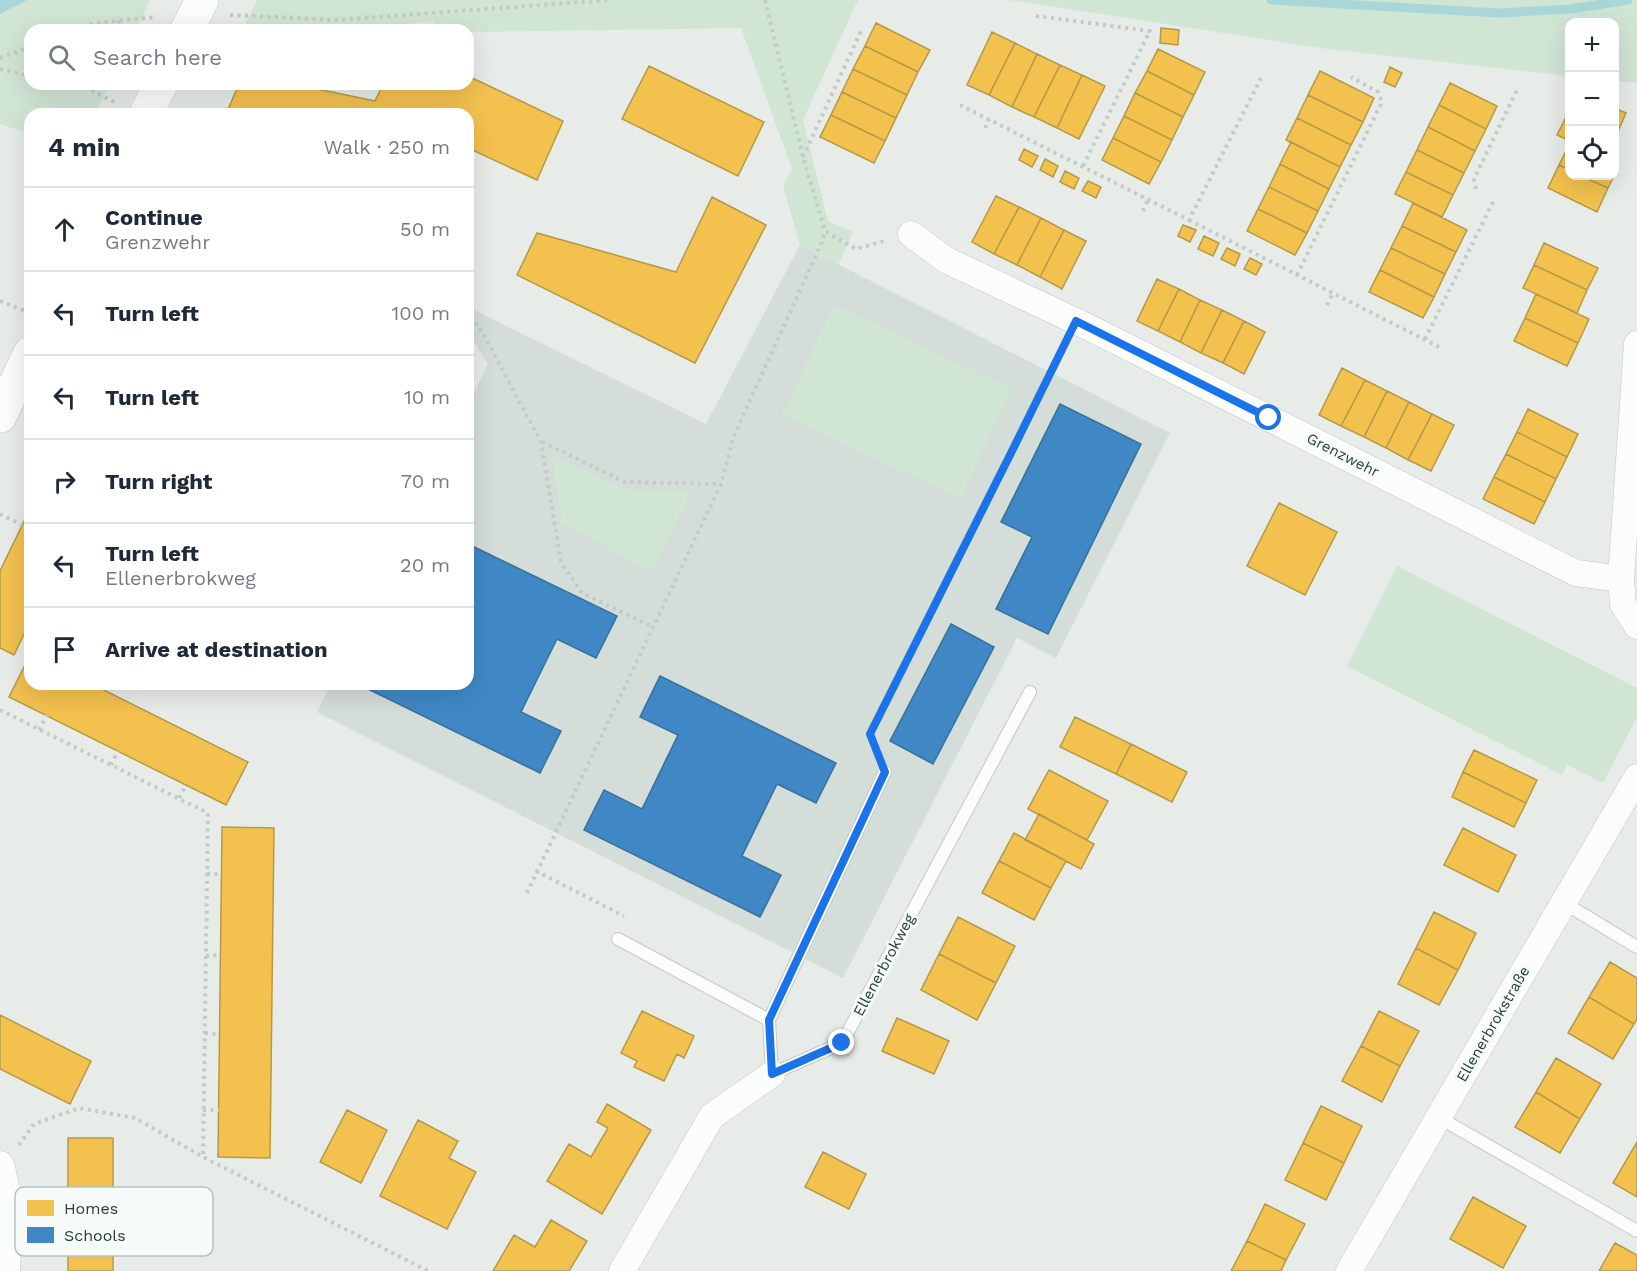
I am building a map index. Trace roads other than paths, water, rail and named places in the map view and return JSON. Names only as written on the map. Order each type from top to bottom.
[{"type":"street","points":[[133,108],[154,90]]},
{"type":"street","name":"Grenzwehr","points":[[911,234],[946,260],[1076,321],[1576,573],[1620,579]]},
{"type":"street","points":[[1637,344],[1620,579],[1623,604],[1637,626]]},
{"type":"street","points":[[0,416],[24,366]]},
{"type":"street","name":"Ellenerbrokstraße","points":[[1349,1271],[1637,777]]},
{"type":"street","name":"Ellenerbrokweg","points":[[622,1271],[712,1116],[772,1074]]},
{"type":"street","points":[[1,1166],[10,1207],[7,1271]]},
{"type":"lane","name":"Ellenerbrokweg","points":[[772,1074],[842,1043],[1030,692]]},
{"type":"lane","points":[[772,1074],[769,1020],[885,772]]},
{"type":"lane","points":[[1564,903],[1637,947]]},
{"type":"lane","points":[[618,939],[769,1020]]},
{"type":"lane","points":[[1438,1117],[1637,1231]]},
{"type":"water","points":[[0,0],[27,0],[0,14]]},
{"type":"waterway","points":[[1271,0],[1498,13],[1571,9],[1628,0]]}]
